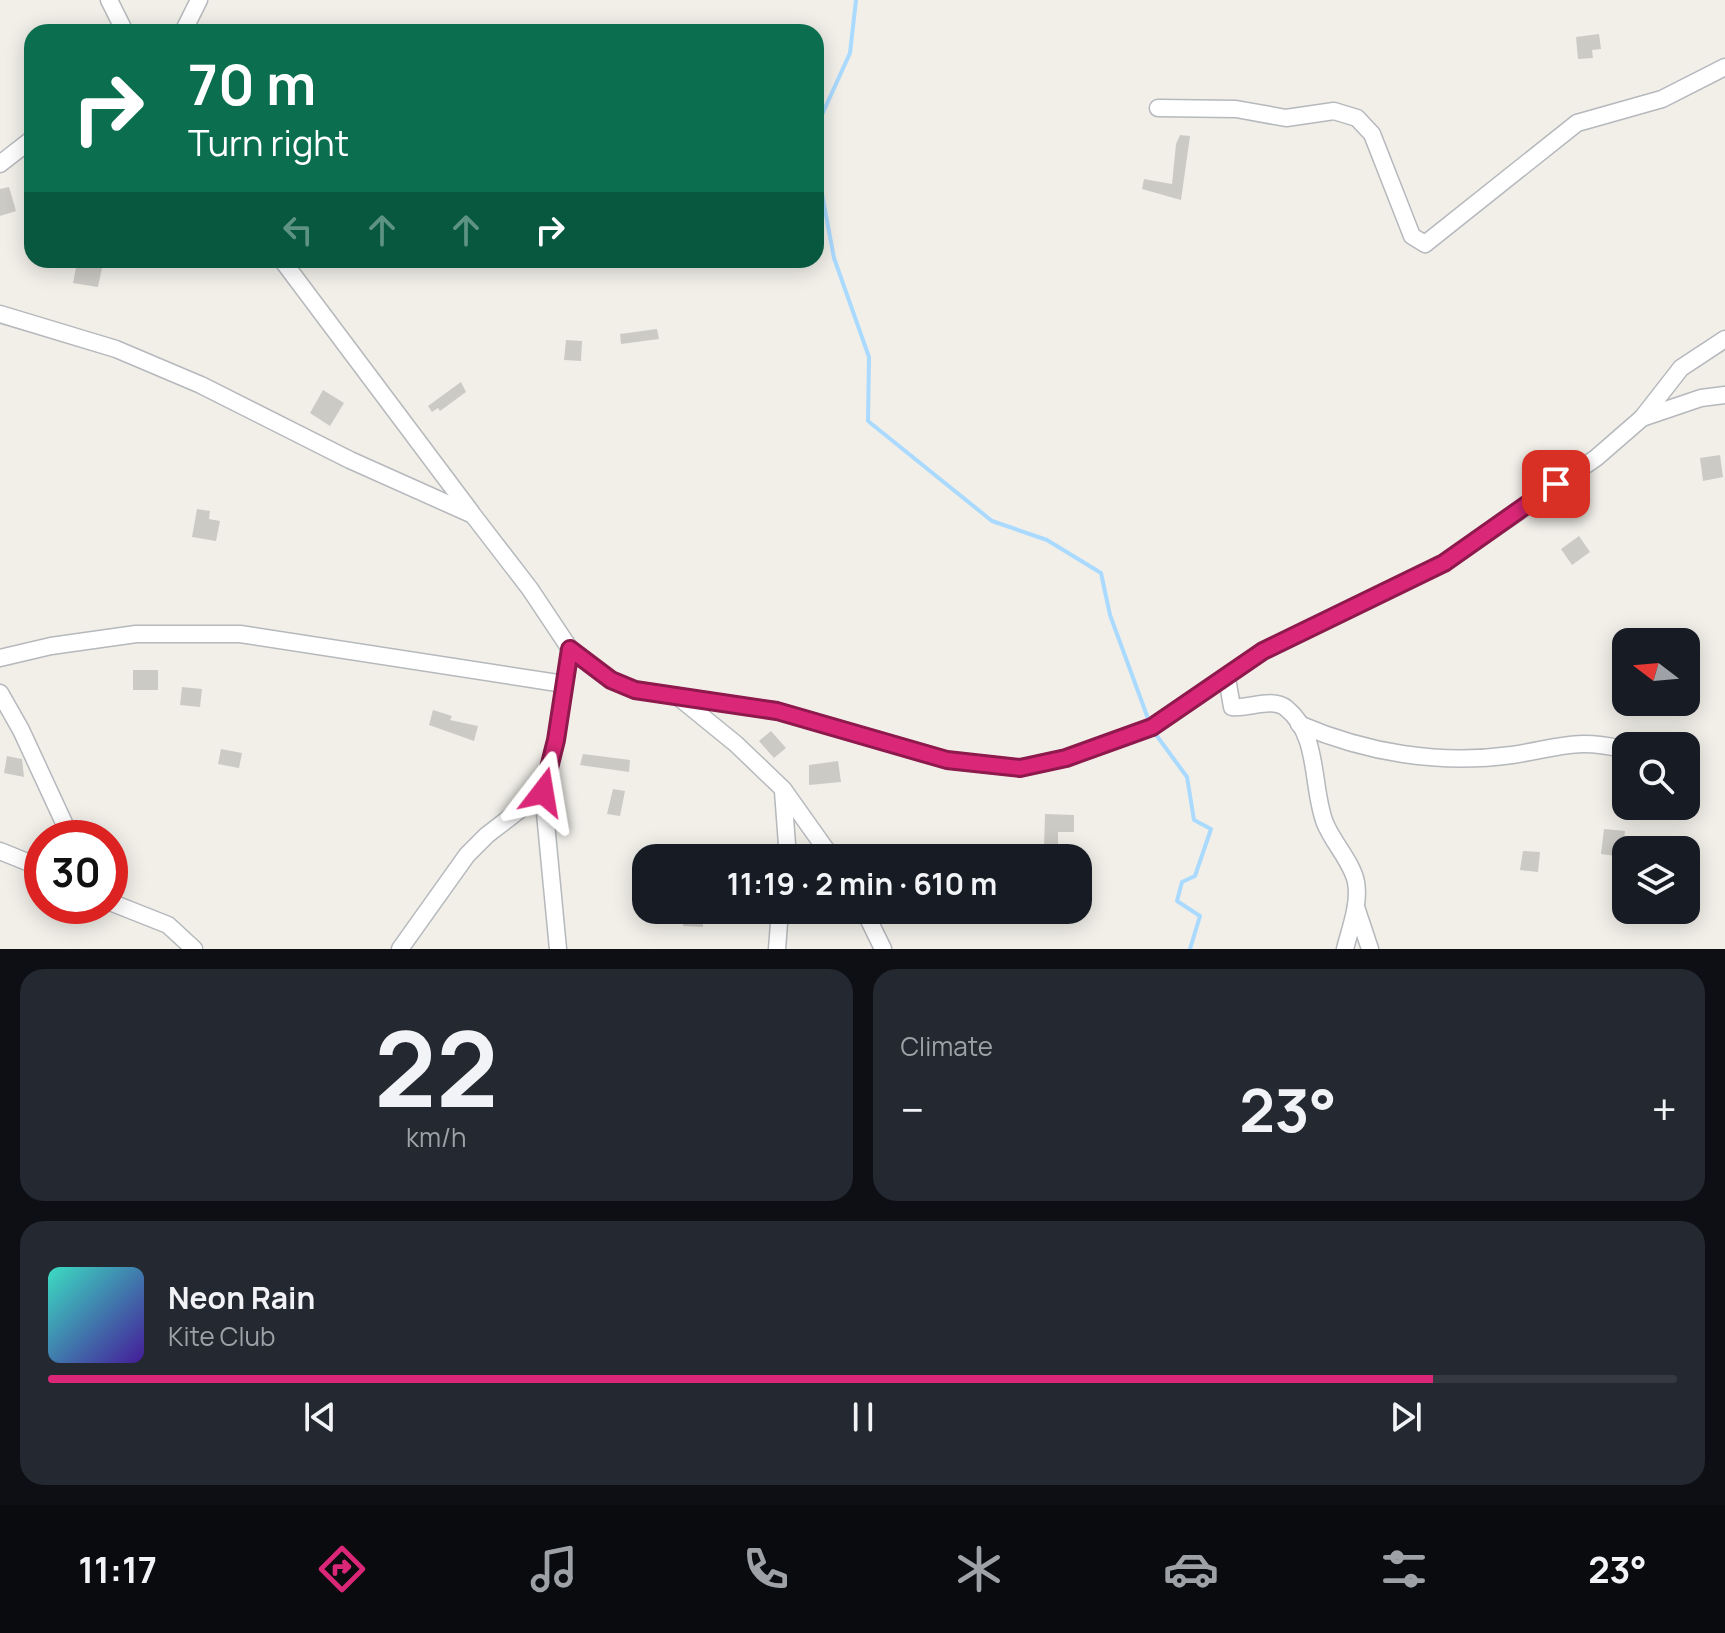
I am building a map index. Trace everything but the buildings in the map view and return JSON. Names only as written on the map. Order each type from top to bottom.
[{"type":"street","points":[[109,0],[121,24]]},
{"type":"street","points":[[187,24],[199,0]]},
{"type":"street","points":[[1158,108],[1236,109],[1286,118],[1334,111],[1357,118],[1372,134],[1412,236],[1425,244],[1577,123],[1662,99],[1725,67]]},
{"type":"street","points":[[0,164],[24,145]]},
{"type":"street","points":[[288,268],[530,589],[570,649],[611,680],[635,690],[777,711],[947,760],[1020,768],[1066,758],[1152,727],[1263,651],[1444,563],[1596,458],[1642,418],[1681,368],[1725,339]]},
{"type":"street","points":[[0,314],[116,349],[201,385],[350,460],[473,515]]},
{"type":"street","points":[[1642,418],[1701,398],[1725,395]]},
{"type":"street","points":[[0,658],[51,646],[136,634],[227,633],[564,684]]},
{"type":"street","points":[[558,949],[543,792],[556,740],[570,649]]},
{"type":"street","points":[[1227,678],[1232,707],[1276,704],[1285,707],[1299,724],[1318,777],[1322,814],[1333,842],[1356,881],[1355,905],[1345,949]]},
{"type":"street","points":[[0,693],[21,730],[63,820]]},
{"type":"street","points":[[677,696],[736,744],[783,789],[822,844]]},
{"type":"street","points":[[1299,724],[1352,745],[1409,755],[1512,755],[1575,742],[1612,748]]},
{"type":"street","points":[[783,789],[787,844]]},
{"type":"street","points":[[400,949],[467,855],[487,835],[543,792]]},
{"type":"street","points":[[0,851],[24,861]]},
{"type":"street","points":[[1355,905],[1370,949]]},
{"type":"street","points":[[128,909],[168,925],[194,949]]},
{"type":"street","points":[[777,949],[779,924]]},
{"type":"street","points":[[871,924],[883,949]]},
{"type":"waterway","points":[[824,110],[850,53],[856,0]]},
{"type":"waterway","points":[[824,205],[834,258],[869,357],[868,421],[992,521],[1047,540],[1101,573],[1110,615],[1150,724]]},
{"type":"waterway","points":[[1154,732],[1187,777],[1194,820],[1211,829],[1195,876],[1182,882],[1177,901],[1200,916],[1190,949]]},
{"type":"route","points":[[543,792],[556,740],[570,649],[611,680],[635,690],[777,711],[947,760],[1020,768],[1066,758],[1152,727],[1263,651],[1444,563],[1556,484]]}]
